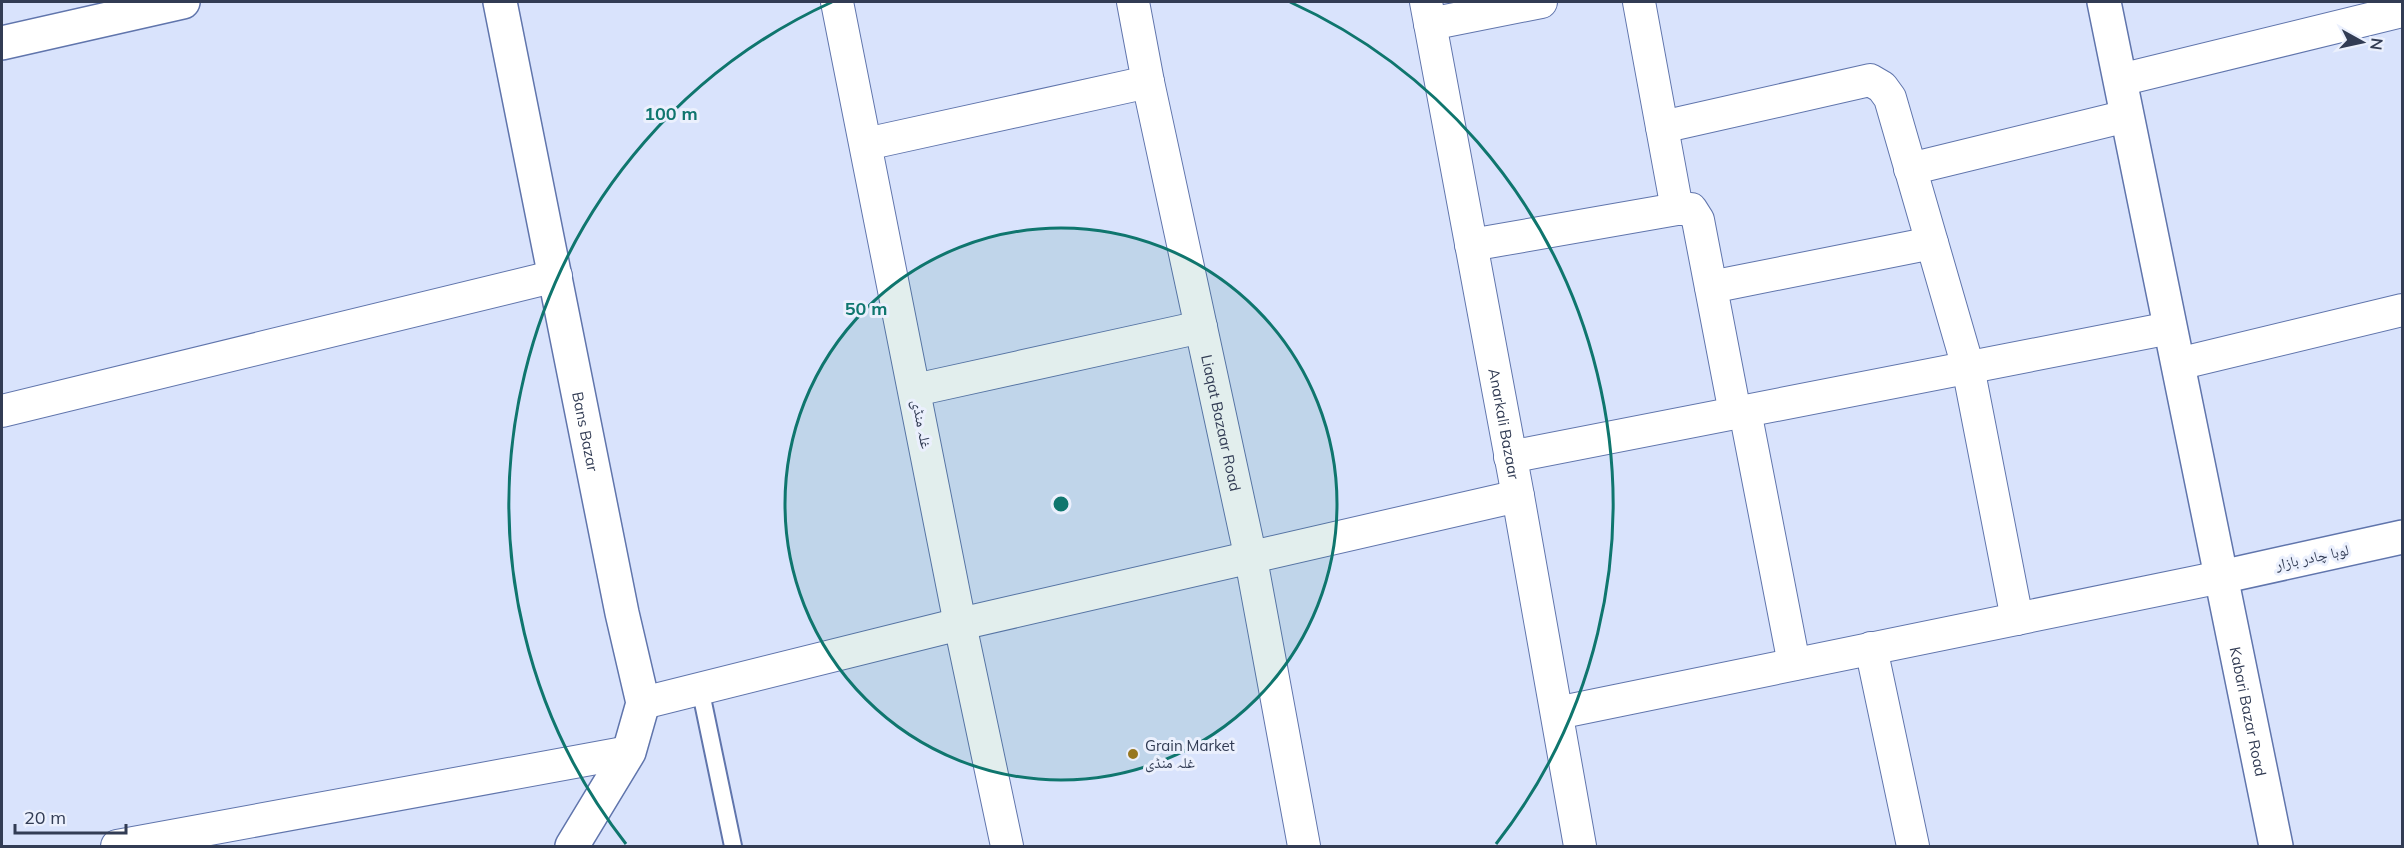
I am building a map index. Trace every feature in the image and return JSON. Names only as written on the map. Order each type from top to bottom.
[{"type":"street","points":[[2,43],[183,2]]},
{"type":"street","name":"Bans Bazar","points":[[500,2],[620,601],[643,702],[629,752],[572,846]]},
{"type":"street","name":"غلہ منڈی","points":[[837,2],[960,624],[1007,846]]},
{"type":"street","name":"Liaqat Bazaar Road","points":[[1132,2],[1251,559],[1304,846]]},
{"type":"street","points":[[1428,13],[1541,2]]},
{"type":"street","points":[[1638,2],[1677,209]]},
{"type":"street","name":"Kabari Bazar Road","points":[[2104,2],[2276,846]]},
{"type":"street","points":[[2120,80],[2403,11]]},
{"type":"street","name":"Anarkali Bazaar","points":[[1428,13],[1518,496],[1580,846]]},
{"type":"street","points":[[1662,127],[1870,80],[1882,87],[1890,98],[1968,367],[2017,619]]},
{"type":"street","points":[[866,144],[1148,82]]},
{"type":"street","points":[[1910,169],[2127,117]]},
{"type":"street","points":[[1471,245],[1677,209],[1691,209],[1698,220],[1794,664]]},
{"type":"street","points":[[1712,287],[1932,243]]},
{"type":"street","points":[[2,411],[556,276]]},
{"type":"street","points":[[2178,364],[2403,310]]},
{"type":"street","points":[[915,390],[1201,327]]},
{"type":"street","points":[[1510,457],[2170,328]]},
{"type":"street","points":[[643,702],[960,624],[1518,496]]},
{"type":"street","name":"لوہا چادر بازار","points":[[2221,577],[2403,537]]},
{"type":"street","points":[[1557,713],[2221,577]]},
{"type":"street","points":[[1871,648],[1913,846]]},
{"type":"street","points":[[117,846],[629,752]]},
{"type":"lane","points":[[700,688],[733,846]]},
{"type":"place","name":"Grain Market غلہ منڈی","points":[[1133,754]]}]
